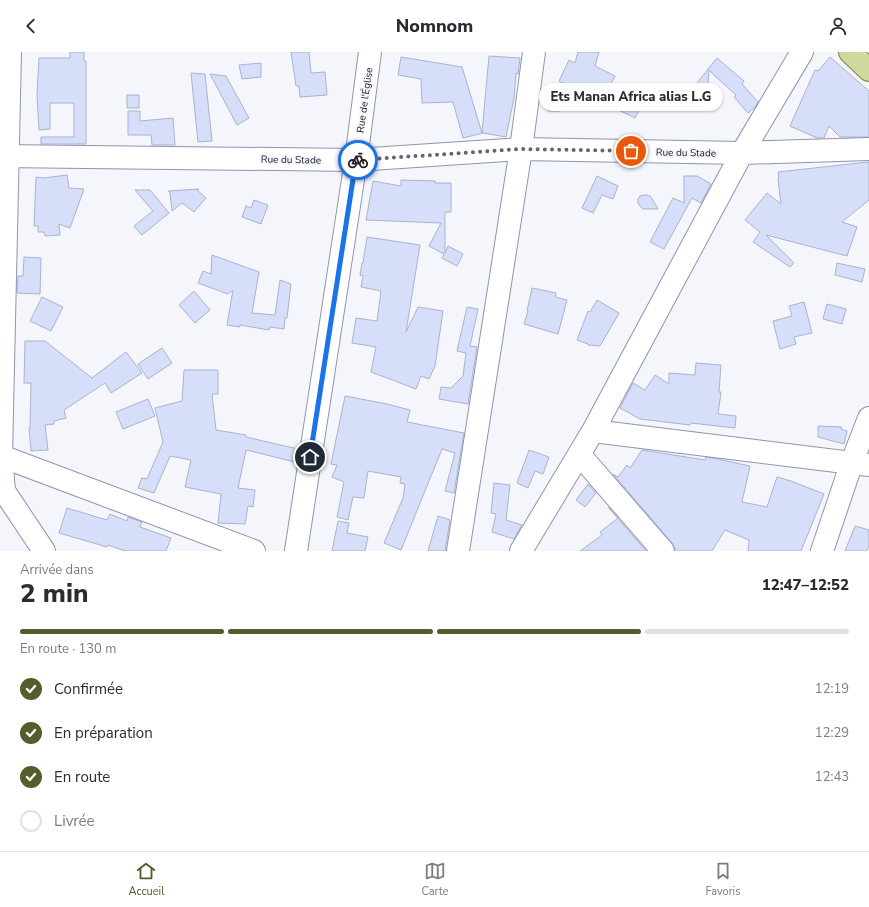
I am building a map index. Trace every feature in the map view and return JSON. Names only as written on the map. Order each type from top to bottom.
[{"type":"main road","points":[[850,52],[869,70]]},
{"type":"street","points":[[10,52],[4,156],[2,488],[44,551]]},
{"type":"street","name":"Rue de l'Église","points":[[296,551],[356,160],[370,52]]},
{"type":"street","points":[[458,551],[521,149],[534,52]]},
{"type":"street","points":[[521,551],[593,431],[742,153],[802,52]]},
{"type":"street","name":"Rue du Stade","points":[[4,156],[356,160],[521,149],[742,153],[869,149]]},
{"type":"street","points":[[822,551],[860,464],[869,418]]},
{"type":"street","points":[[593,431],[860,464]]},
{"type":"street","points":[[579,454],[663,551]]},
{"type":"street","points":[[1,456],[254,551]]},
{"type":"building","points":[[70,52],[84,52],[84,61],[86,61],[86,144],[41,144],[41,137],[74,137],[74,103],[50,103],[50,129],[39,130],[37,95],[39,58],[70,58]]},
{"type":"building","points":[[291,52],[309,52],[311,73],[325,72],[327,95],[300,97],[299,86],[296,86]]},
{"type":"building","points":[[578,52],[599,52],[595,66],[615,76],[608,89],[641,106],[635,118],[559,81],[569,60],[575,63]]},
{"type":"building","points":[[489,56],[520,58],[518,74],[516,73],[514,98],[506,137],[483,133],[463,138],[453,102],[422,103],[421,79],[398,75],[401,57],[462,67],[482,133]]},
{"type":"building","points":[[830,57],[869,91],[869,137],[840,137],[829,126],[824,138],[817,138],[790,126],[815,70],[818,71]]},
{"type":"building","points":[[717,58],[744,81],[742,84],[758,102],[748,113],[734,97],[736,95],[709,70],[707,100],[693,88]]},
{"type":"building","points":[[261,63],[261,77],[242,79],[239,65]]},
{"type":"building","points":[[191,73],[205,74],[212,141],[198,142]]},
{"type":"building","points":[[210,74],[226,76],[249,118],[237,125]]},
{"type":"building","points":[[550,85],[563,86],[560,111],[548,111]]},
{"type":"building","points":[[127,95],[139,95],[139,108],[127,108]]},
{"type":"building","points":[[128,111],[140,111],[140,121],[173,118],[175,145],[152,145],[151,135],[128,135]]},
{"type":"building","points":[[869,162],[869,200],[842,222],[857,227],[847,256],[766,235],[794,263],[790,267],[753,242],[760,232],[745,220],[767,193],[781,204],[778,172]]},
{"type":"building","points":[[67,175],[69,188],[84,189],[70,228],[59,224],[60,235],[45,236],[44,232],[38,232],[38,226],[34,226],[36,177],[44,178]]},
{"type":"building","points":[[597,176],[618,186],[613,199],[602,195],[593,213],[582,208]]},
{"type":"building","points":[[684,176],[697,176],[711,184],[701,203],[692,198],[664,249],[650,242],[673,198],[684,203]]},
{"type":"building","points":[[401,180],[451,183],[451,212],[445,212],[445,253],[448,246],[463,254],[457,266],[442,258],[444,254],[429,246],[441,223],[366,220],[373,181],[401,186]]},
{"type":"building","points":[[199,189],[197,190],[206,198],[194,212],[182,203],[172,211],[170,193],[168,191]]},
{"type":"building","points":[[135,190],[150,190],[169,213],[142,235],[134,226],[153,211]]},
{"type":"building","points":[[644,195],[651,197],[658,209],[643,209],[640,206],[638,199],[640,196]]},
{"type":"building","points":[[254,200],[268,205],[261,224],[242,217],[246,206],[251,208]]},
{"type":"building","points":[[367,237],[420,245],[406,332],[418,307],[443,311],[435,366],[429,379],[421,376],[416,389],[371,372],[376,347],[352,343],[356,318],[377,321],[381,291],[361,287],[363,276],[360,275]]},
{"type":"building","points":[[212,255],[259,272],[252,313],[275,315],[280,280],[291,284],[287,318],[285,318],[284,329],[270,327],[269,330],[240,325],[240,327],[227,325],[233,290],[228,294],[198,283],[203,271],[211,274]]},
{"type":"building","points":[[24,257],[41,258],[40,294],[17,293],[18,276],[23,276]]},
{"type":"building","points":[[837,263],[865,269],[862,282],[835,275]]},
{"type":"building","points":[[532,288],[556,293],[555,297],[567,300],[558,334],[524,324]]},
{"type":"building","points":[[194,291],[210,310],[195,323],[179,305]]},
{"type":"building","points":[[42,297],[63,307],[51,331],[30,321]]},
{"type":"building","points":[[597,300],[619,313],[600,346],[588,345],[577,340],[588,311],[590,312]]},
{"type":"building","points":[[804,302],[812,333],[794,337],[796,344],[780,349],[773,321],[792,316],[789,306]]},
{"type":"building","points":[[827,304],[846,309],[842,324],[823,319]]},
{"type":"building","points":[[467,307],[478,309],[470,346],[477,347],[468,404],[439,399],[441,387],[451,388],[463,376],[466,353],[457,351]]},
{"type":"building","points":[[25,341],[45,341],[92,378],[126,352],[142,373],[111,393],[105,383],[64,410],[66,418],[54,421],[54,424],[45,425],[48,450],[31,451],[29,428],[31,383],[24,383]]},
{"type":"building","points":[[162,348],[172,363],[148,379],[138,364]]},
{"type":"building","points":[[696,363],[721,365],[719,392],[721,392],[718,414],[736,416],[735,428],[691,423],[690,425],[640,419],[620,408],[633,383],[645,390],[655,375],[669,384],[669,373],[695,375]]},
{"type":"building","points":[[184,370],[218,370],[218,394],[212,394],[216,430],[246,435],[246,437],[298,449],[295,462],[246,450],[238,488],[255,490],[253,507],[248,506],[245,524],[218,523],[221,494],[185,487],[191,460],[170,456],[154,493],[138,488],[142,478],[147,479],[163,442],[155,408],[182,401]]},
{"type":"building","points":[[345,396],[410,410],[407,422],[464,433],[454,493],[445,491],[455,453],[442,449],[401,550],[384,543],[403,498],[405,484],[400,483],[401,477],[368,471],[364,498],[353,497],[348,520],[337,517],[344,482],[332,477],[337,465],[331,464]]},
{"type":"building","points":[[148,399],[155,416],[123,429],[116,412]]},
{"type":"building","points":[[818,426],[842,427],[841,429],[847,431],[844,444],[818,437]]},
{"type":"building","points":[[529,450],[549,457],[543,474],[535,471],[528,488],[517,483]]},
{"type":"building","points":[[642,450],[705,460],[706,457],[713,458],[750,466],[742,502],[767,507],[777,477],[824,494],[801,551],[748,551],[749,540],[725,530],[712,551],[675,551],[672,543],[613,474],[618,477],[627,465],[630,468]]},
{"type":"building","points":[[494,483],[510,485],[506,520],[522,525],[514,539],[492,532],[496,514],[491,513]]},
{"type":"building","points":[[588,484],[596,493],[585,507],[576,500]]},
{"type":"building","points":[[67,508],[107,520],[110,514],[127,521],[128,517],[142,522],[140,527],[171,538],[166,551],[125,551],[108,545],[107,547],[59,533]]},
{"type":"building","points":[[438,516],[450,520],[445,551],[428,551]]},
{"type":"building","points":[[618,518],[646,551],[580,551],[602,535],[600,532]]},
{"type":"building","points":[[338,521],[349,523],[347,533],[368,537],[365,551],[332,551]]},
{"type":"building","points":[[855,526],[869,530],[869,545],[867,551],[845,551]]},
{"type":"way so far","points":[[358,160],[521,149],[631,151]]},
{"type":"place","name":"Ets Manan Africa alias L.G","points":[[631,151]]},
{"type":"route","points":[[310,457],[356,160],[358,160]]}]
